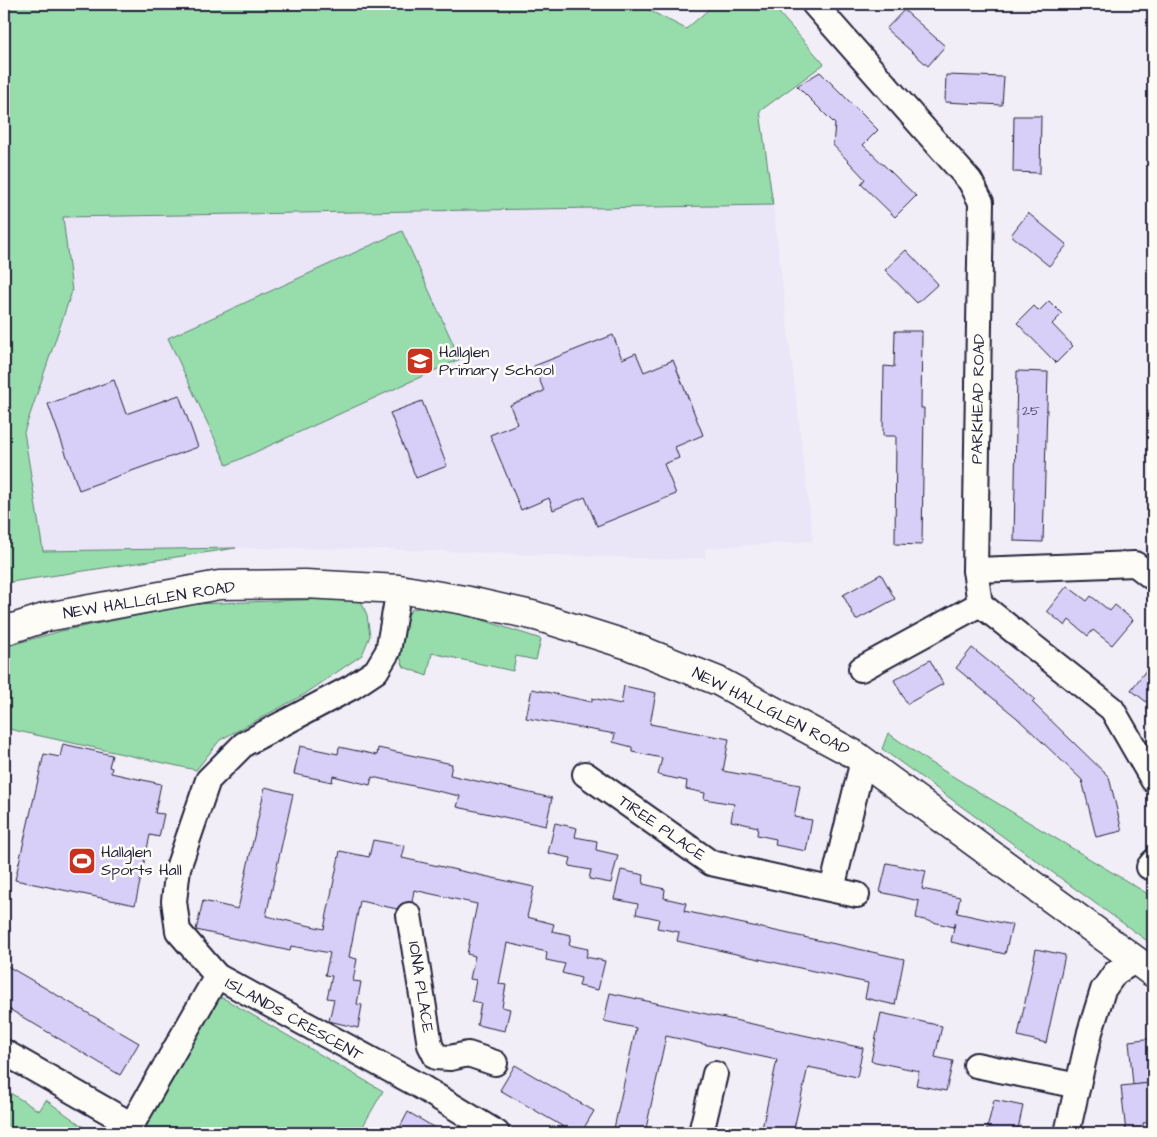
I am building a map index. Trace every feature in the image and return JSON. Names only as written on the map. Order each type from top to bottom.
[{"type":"street","name":"PARKHEAD ROAD","points":[[814,4],[970,181],[981,202],[975,570],[980,604]]},
{"type":"street","points":[[975,570],[1135,564],[1153,578]]},
{"type":"street","name":"NEW HALLGLEN ROAD","points":[[4,631],[47,617],[219,585],[305,584],[399,589],[464,600],[536,616],[628,644],[718,681],[863,760],[1144,966]]},
{"type":"street","name":"ISLANDS CRESCENT","points":[[399,589],[388,651],[376,671],[352,687],[244,744],[208,780],[178,868],[174,902],[178,931],[217,976],[418,1085],[497,1133]]},
{"type":"street","points":[[861,669],[980,604],[1112,709],[1153,780]]},
{"type":"street","points":[[832,889],[863,760]]},
{"type":"street","name":"TIREE PLACE","points":[[585,774],[711,863],[857,895]]},
{"type":"street","name":"IONA PLACE","points":[[409,915],[430,1045],[436,1057]]},
{"type":"street","points":[[1068,1133],[1096,1009],[1103,990],[1115,974],[1144,966]]},
{"type":"street","points":[[4,1052],[129,1129],[217,976]]},
{"type":"street","points":[[418,1085],[436,1057],[450,1058],[468,1054],[495,1063]]},
{"type":"street","points":[[976,1065],[1078,1086]]},
{"type":"street","points":[[701,1133],[715,1074]]},
{"type":"shaded area","name":"Hallglen Primary School","points":[[773,205],[813,541],[705,548],[705,558],[665,559],[386,549],[236,548],[43,552],[24,432],[72,291],[63,217]]},
{"type":"green space","points":[[4,4],[637,4],[686,29],[715,4],[771,4],[824,64],[760,111],[773,205],[63,217],[72,291],[24,432],[43,551],[236,548],[4,583]]},
{"type":"green space","points":[[402,231],[460,359],[227,465],[168,338]]},
{"type":"green space","points":[[360,599],[367,615],[370,636],[362,655],[305,694],[220,740],[196,770],[4,728],[4,647],[61,631],[195,604]]},
{"type":"green space","points":[[436,605],[541,639],[536,660],[516,656],[513,671],[432,653],[427,676],[404,667],[397,643],[403,624],[412,609]]},
{"type":"green space","points":[[888,733],[929,762],[1153,897],[1153,945],[882,749]]},
{"type":"green space","points":[[223,998],[383,1091],[359,1133],[134,1133],[210,1000]]},
{"type":"green space","points":[[4,1089],[39,1111],[46,1100],[92,1133],[4,1133]]},
{"type":"building","points":[[904,10],[945,46],[928,66],[886,29]]},
{"type":"building","points":[[820,72],[878,130],[863,145],[916,196],[895,217],[861,184],[865,179],[833,145],[835,124],[797,86]]},
{"type":"building","points":[[946,75],[1004,77],[1002,105],[945,102]]},
{"type":"building","points":[[1014,116],[1041,116],[1040,173],[1013,172]]},
{"type":"building","points":[[1028,213],[1067,245],[1049,266],[1011,235]]},
{"type":"building","points":[[906,250],[938,284],[917,303],[885,270]]},
{"type":"building","points":[[1049,301],[1062,314],[1052,324],[1073,346],[1056,363],[1017,323],[1034,306],[1039,311]]},
{"type":"building","points":[[895,331],[922,331],[921,408],[924,408],[922,545],[895,544],[896,436],[883,436],[884,366],[894,367]]},
{"type":"building","points":[[613,335],[622,359],[636,353],[644,372],[673,360],[703,435],[675,447],[679,458],[664,464],[676,494],[597,526],[585,497],[553,510],[549,498],[521,510],[490,435],[517,424],[510,405],[544,391],[534,366]]},
{"type":"building","points":[[1017,371],[1048,372],[1043,542],[1014,541]]},
{"type":"building","points":[[114,380],[126,414],[179,395],[198,447],[79,490],[48,404]]},
{"type":"building","points":[[422,401],[447,466],[416,478],[390,413]]},
{"type":"building","points":[[881,574],[895,599],[856,620],[843,595]]},
{"type":"building","points":[[1067,586],[1087,601],[1091,596],[1110,611],[1115,605],[1133,620],[1112,645],[1093,630],[1088,636],[1069,620],[1065,626],[1047,611]]},
{"type":"building","points":[[972,648],[1035,699],[1032,702],[1109,777],[1122,831],[1096,837],[1082,780],[1016,717],[956,668]]},
{"type":"building","points":[[930,660],[943,684],[907,704],[894,680]]},
{"type":"building","points":[[1153,661],[1153,707],[1131,690]]},
{"type":"building","points":[[624,686],[656,693],[650,724],[729,739],[723,771],[800,785],[794,817],[812,820],[806,851],[775,845],[776,839],[757,835],[758,827],[731,821],[734,804],[704,799],[705,793],[686,789],[687,781],[658,775],[662,758],[632,752],[632,747],[613,742],[615,734],[526,718],[532,689],[592,702],[592,698],[621,704]]},
{"type":"building","points":[[63,744],[112,755],[109,767],[112,768],[111,773],[161,784],[155,813],[164,814],[159,837],[150,835],[135,905],[15,880],[44,754],[60,757]]},
{"type":"building","points":[[300,746],[338,754],[339,747],[377,755],[378,748],[452,764],[450,775],[552,798],[546,826],[457,807],[460,796],[372,777],[370,785],[333,776],[332,782],[294,774]]},
{"type":"building","points":[[265,787],[293,794],[266,916],[324,929],[340,851],[369,857],[373,840],[405,846],[402,858],[534,887],[527,917],[554,924],[552,931],[571,935],[569,945],[588,949],[586,957],[605,961],[598,990],[579,986],[581,978],[562,973],[565,964],[546,960],[547,952],[507,943],[499,984],[506,985],[502,1007],[510,1009],[505,1031],[477,1025],[481,1003],[472,1001],[476,980],[470,979],[475,956],[467,954],[477,904],[414,890],[412,902],[401,904],[397,909],[360,901],[349,957],[357,959],[353,981],[361,982],[357,1004],[362,1005],[358,1028],[329,1021],[334,999],[327,998],[332,976],[325,975],[330,953],[291,946],[290,951],[196,930],[203,901],[238,909]]},
{"type":"building","points":[[555,823],[577,828],[575,837],[597,841],[596,850],[618,855],[611,883],[589,879],[591,870],[569,866],[571,858],[548,853]]},
{"type":"building","points":[[887,863],[926,871],[922,889],[960,897],[957,913],[1012,925],[1005,954],[951,942],[954,927],[916,918],[919,901],[880,892]]},
{"type":"building","points":[[621,870],[644,875],[643,884],[665,889],[664,898],[686,903],[684,911],[904,959],[895,1005],[865,998],[868,983],[677,941],[679,932],[657,928],[659,919],[636,914],[638,904],[614,899]]},
{"type":"building","points":[[1036,949],[1065,955],[1046,1043],[1018,1036]]},
{"type":"building","points":[[4,964],[139,1043],[120,1075],[4,1006]]},
{"type":"building","points":[[610,993],[863,1048],[857,1077],[808,1067],[793,1133],[761,1133],[777,1060],[666,1036],[645,1133],[613,1133],[636,1028],[604,1021]]},
{"type":"building","points":[[881,1013],[942,1026],[935,1057],[953,1061],[946,1091],[916,1085],[919,1071],[871,1061]]},
{"type":"building","points":[[1153,1038],[1153,1083],[1133,1085],[1129,1041]]},
{"type":"building","points":[[515,1065],[594,1111],[581,1133],[574,1133],[500,1090]]},
{"type":"building","points":[[1150,1083],[1153,1122],[1143,1123],[1144,1133],[1126,1133],[1121,1086]]},
{"type":"building","points":[[994,1100],[1023,1106],[1017,1133],[986,1133]]},
{"type":"building","points":[[408,1112],[444,1133],[397,1133]]},
{"type":"place","name":"Hallglen Primary School","points":[[420,361]]},
{"type":"place","name":"Hallglen Sports Hall","points":[[82,861]]}]
